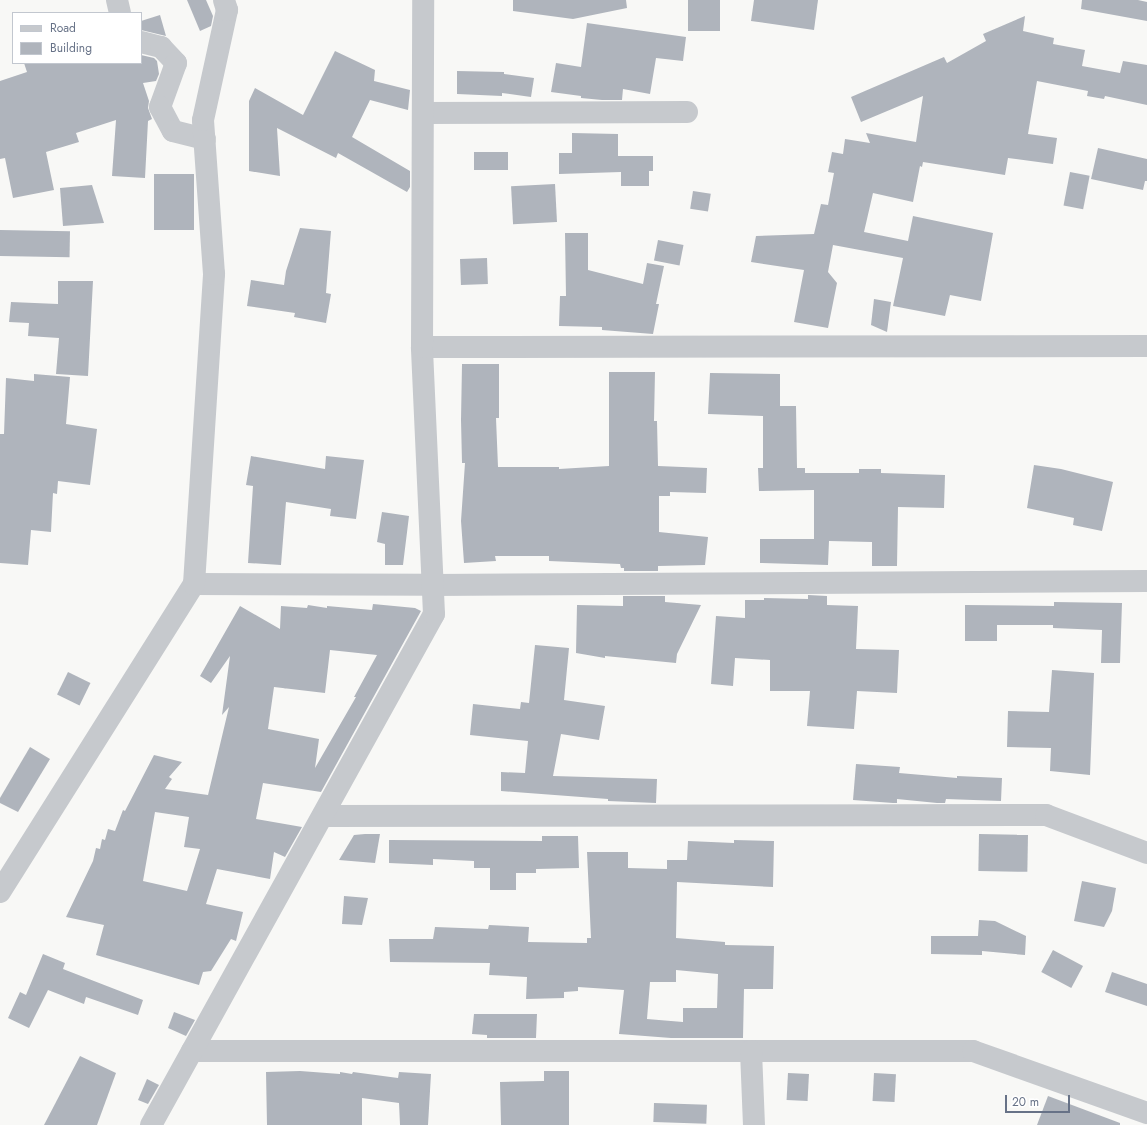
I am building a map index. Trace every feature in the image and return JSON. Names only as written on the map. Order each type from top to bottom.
[{"type":"street","points":[[117,0],[120,12]]},
{"type":"street","points":[[0,892],[194,584],[214,274],[203,120],[227,10],[224,0]]},
{"type":"street","points":[[151,1125],[434,614],[422,347],[423,0]]},
{"type":"street","points":[[142,42],[161,47],[176,63],[160,107],[173,131],[204,139]]},
{"type":"street","points":[[423,113],[687,112]]},
{"type":"street","points":[[422,347],[1147,346]]},
{"type":"street","points":[[194,584],[433,585],[1147,581]]},
{"type":"street","points":[[323,816],[1046,815],[1147,853]]},
{"type":"street","points":[[192,1051],[974,1051],[1147,1113]]},
{"type":"street","points":[[751,1051],[754,1125]]},
{"type":"building","points":[[187,0],[206,0],[213,16],[211,26],[200,31]]},
{"type":"building","points":[[513,0],[626,0],[627,8],[573,19],[513,11]]},
{"type":"building","points":[[688,0],[720,0],[720,31],[688,31]]},
{"type":"building","points":[[754,0],[818,0],[814,30],[751,21]]},
{"type":"building","points":[[1082,0],[1138,0],[1147,2],[1147,21],[1081,9]]},
{"type":"building","points":[[160,15],[166,36],[142,30],[142,21]]},
{"type":"building","points":[[1025,16],[1023,31],[1054,38],[1053,44],[1085,50],[1082,66],[1120,73],[1123,61],[1147,65],[1147,105],[1105,96],[1104,99],[1087,96],[1088,91],[1037,81],[1028,134],[1057,138],[1053,164],[1008,158],[1005,175],[923,162],[922,167],[920,166],[913,202],[873,193],[864,232],[908,241],[913,216],[993,233],[981,301],[950,295],[945,316],[893,306],[903,258],[833,245],[828,272],[837,283],[828,328],[794,322],[804,270],[751,262],[756,236],[814,234],[821,204],[828,205],[834,173],[828,172],[832,152],[843,154],[845,139],[870,143],[866,133],[916,142],[923,96],[861,122],[851,97],[944,57],[947,63],[986,41],[983,34]]},
{"type":"building","points":[[587,23],[686,37],[683,61],[656,58],[650,94],[623,89],[622,100],[602,100],[581,98],[581,96],[551,92],[556,63],[581,67]]},
{"type":"building","points":[[335,51],[375,70],[374,81],[410,90],[408,110],[370,100],[352,137],[410,171],[410,187],[407,192],[338,153],[336,158],[277,128],[280,176],[249,171],[249,101],[255,88],[303,115]]},
{"type":"building","points":[[142,55],[154,58],[157,61],[159,74],[156,81],[143,83],[149,101],[148,108],[152,119],[148,121],[145,178],[112,176],[116,120],[76,133],[79,142],[46,152],[54,190],[13,198],[5,158],[0,159],[0,81],[27,72],[24,64],[142,64]]},
{"type":"building","points":[[457,71],[504,72],[504,74],[534,78],[531,97],[502,93],[502,96],[457,94]]},
{"type":"building","points":[[572,133],[618,134],[618,156],[653,156],[653,171],[649,171],[649,186],[621,186],[621,172],[559,174],[559,153],[572,153]]},
{"type":"building","points":[[1098,148],[1147,159],[1147,181],[1145,181],[1143,190],[1091,179]]},
{"type":"building","points":[[474,152],[508,152],[508,170],[474,170]]},
{"type":"building","points":[[1070,172],[1090,176],[1083,209],[1064,205]]},
{"type":"building","points":[[154,174],[194,174],[194,230],[154,230]]},
{"type":"building","points":[[555,184],[557,222],[513,224],[511,186]]},
{"type":"building","points":[[92,185],[104,223],[63,226],[60,188]]},
{"type":"building","points":[[693,191],[711,194],[708,212],[690,209]]},
{"type":"building","points":[[300,228],[331,231],[326,293],[331,294],[326,323],[294,317],[295,313],[247,306],[251,280],[284,285],[286,271]]},
{"type":"building","points":[[0,230],[70,231],[70,257],[0,256]]},
{"type":"building","points":[[565,233],[588,233],[588,270],[643,284],[647,263],[664,266],[656,304],[659,304],[653,334],[602,330],[602,327],[559,326],[560,296],[566,296]]},
{"type":"building","points":[[658,240],[684,245],[680,266],[654,261]]},
{"type":"building","points":[[487,258],[488,284],[461,285],[460,259]]},
{"type":"building","points":[[58,281],[93,281],[88,376],[56,374],[59,338],[28,336],[29,323],[9,322],[11,302],[58,304]]},
{"type":"building","points":[[874,299],[891,302],[887,332],[871,325]]},
{"type":"building","points":[[462,364],[499,364],[499,418],[496,418],[498,467],[559,467],[559,469],[609,466],[609,372],[655,372],[654,421],[657,421],[658,466],[707,468],[706,493],[670,492],[670,496],[659,496],[659,532],[708,537],[705,565],[658,566],[658,571],[624,571],[624,568],[621,568],[620,564],[549,561],[549,556],[495,556],[496,561],[464,563],[461,521],[465,463],[462,463]]},
{"type":"building","points":[[710,373],[780,374],[780,406],[796,406],[797,468],[805,468],[805,473],[859,473],[859,469],[881,469],[881,473],[945,475],[944,508],[898,507],[897,566],[872,566],[872,542],[829,541],[828,565],[760,563],[760,539],[814,539],[814,490],[759,491],[758,468],[763,468],[763,416],[708,414]]},
{"type":"building","points":[[34,374],[70,377],[66,424],[97,429],[90,485],[58,481],[57,494],[53,493],[51,532],[31,530],[28,565],[0,563],[0,434],[4,434],[6,378],[34,381]]},
{"type":"building","points":[[251,456],[325,469],[326,456],[364,460],[356,519],[330,516],[331,509],[286,502],[281,565],[248,563],[253,486],[246,485]]},
{"type":"building","points":[[1034,465],[1061,469],[1113,482],[1102,531],[1073,525],[1074,518],[1027,508]]},
{"type":"building","points":[[382,512],[409,516],[403,565],[385,565],[385,544],[377,542]]},
{"type":"building","points":[[808,595],[827,596],[827,605],[858,606],[856,649],[899,650],[897,693],[857,691],[854,729],[807,726],[810,691],[770,691],[770,660],[735,658],[733,686],[711,684],[716,616],[745,618],[745,600],[764,600],[764,598],[808,599]]},
{"type":"building","points":[[623,596],[665,596],[665,602],[701,605],[677,654],[676,663],[605,656],[605,658],[576,653],[577,605],[623,606]]},
{"type":"building","points":[[1054,602],[1122,603],[1120,663],[1101,663],[1102,630],[1053,628],[1053,625],[997,625],[997,641],[965,641],[965,605],[1054,606]]},
{"type":"building","points":[[373,604],[415,608],[421,611],[321,792],[263,783],[256,819],[302,827],[285,857],[274,852],[270,879],[217,869],[206,904],[243,912],[236,941],[231,939],[211,971],[203,972],[199,985],[96,955],[104,925],[66,917],[93,861],[96,848],[100,849],[102,839],[105,840],[108,829],[115,831],[123,810],[125,811],[154,755],[182,762],[169,777],[172,779],[165,789],[208,795],[229,707],[222,715],[230,656],[211,683],[200,676],[240,606],[280,629],[281,606],[307,608],[308,605],[327,608],[327,606],[372,610]],"holes":[[[330,650],[377,655],[354,697],[356,697],[315,768],[319,739],[268,729],[274,687],[325,693]],[[155,812],[189,817],[184,847],[200,849],[187,891],[143,881]]]},
{"type":"building","points":[[535,645],[569,648],[564,700],[605,706],[599,740],[561,734],[553,776],[657,779],[656,803],[608,801],[608,799],[501,791],[501,772],[525,773],[528,741],[470,735],[473,704],[520,709],[521,702],[529,703]]},
{"type":"building","points":[[1052,670],[1094,673],[1090,775],[1050,771],[1051,748],[1007,747],[1008,711],[1049,712]]},
{"type":"building","points":[[68,672],[90,683],[80,705],[57,694]]},
{"type":"building","points":[[30,747],[50,759],[18,812],[0,803],[0,798]]},
{"type":"building","points":[[856,764],[900,767],[899,773],[957,778],[957,776],[1002,778],[1001,801],[946,799],[945,803],[937,803],[897,799],[897,803],[893,803],[853,800]]},
{"type":"building","points":[[380,834],[375,863],[339,860],[354,835]]},
{"type":"building","points":[[979,834],[1028,835],[1027,872],[978,871]]},
{"type":"building","points":[[542,836],[578,836],[579,868],[536,869],[536,873],[516,873],[516,890],[490,890],[490,868],[474,868],[474,861],[433,859],[433,865],[389,863],[389,840],[542,841]]},
{"type":"building","points":[[734,840],[774,841],[773,887],[677,882],[676,938],[725,942],[725,945],[774,946],[773,989],[744,989],[743,1038],[671,1038],[619,1034],[624,990],[578,987],[578,991],[564,992],[564,998],[526,999],[527,977],[489,975],[490,963],[390,962],[389,939],[433,939],[435,927],[488,929],[489,925],[529,927],[528,942],[587,943],[587,938],[591,938],[587,852],[628,852],[628,868],[667,869],[667,860],[687,860],[688,841],[734,843]],"holes":[[[676,970],[718,974],[717,1008],[683,1008],[683,1022],[647,1019],[650,982],[676,982]]]},
{"type":"building","points":[[1082,881],[1116,888],[1112,911],[1104,927],[1074,921]]},
{"type":"building","points":[[344,896],[368,898],[362,925],[342,924]]},
{"type":"building","points":[[979,920],[995,921],[1026,936],[1025,955],[982,951],[982,955],[931,954],[931,936],[978,936]]},
{"type":"building","points":[[1053,950],[1083,966],[1071,988],[1041,972]]},
{"type":"building","points":[[43,954],[65,963],[63,969],[143,1000],[138,1015],[86,997],[84,1004],[48,990],[29,1028],[8,1018],[20,992],[26,995]]},
{"type":"building","points":[[1112,972],[1147,984],[1147,1006],[1105,992]]},
{"type":"building","points":[[174,1012],[195,1020],[186,1036],[168,1028]]},
{"type":"building","points":[[474,1014],[537,1014],[536,1038],[487,1038],[487,1035],[472,1034]]},
{"type":"building","points":[[80,1056],[116,1073],[97,1125],[44,1125]]},
{"type":"building","points":[[300,1071],[340,1074],[340,1072],[352,1074],[353,1072],[398,1078],[399,1072],[431,1074],[428,1125],[400,1125],[399,1103],[362,1098],[362,1125],[267,1125],[266,1072]]},
{"type":"building","points":[[544,1071],[569,1071],[569,1125],[501,1125],[500,1082],[544,1081]]},
{"type":"building","points":[[788,1073],[809,1074],[808,1101],[787,1100]]},
{"type":"building","points":[[874,1073],[896,1074],[895,1102],[873,1101]]},
{"type":"building","points":[[147,1079],[159,1085],[148,1104],[138,1100]]},
{"type":"building","points":[[1048,1096],[1120,1123],[1120,1125],[1037,1125]]},
{"type":"building","points":[[654,1103],[707,1105],[706,1124],[653,1122]]}]
